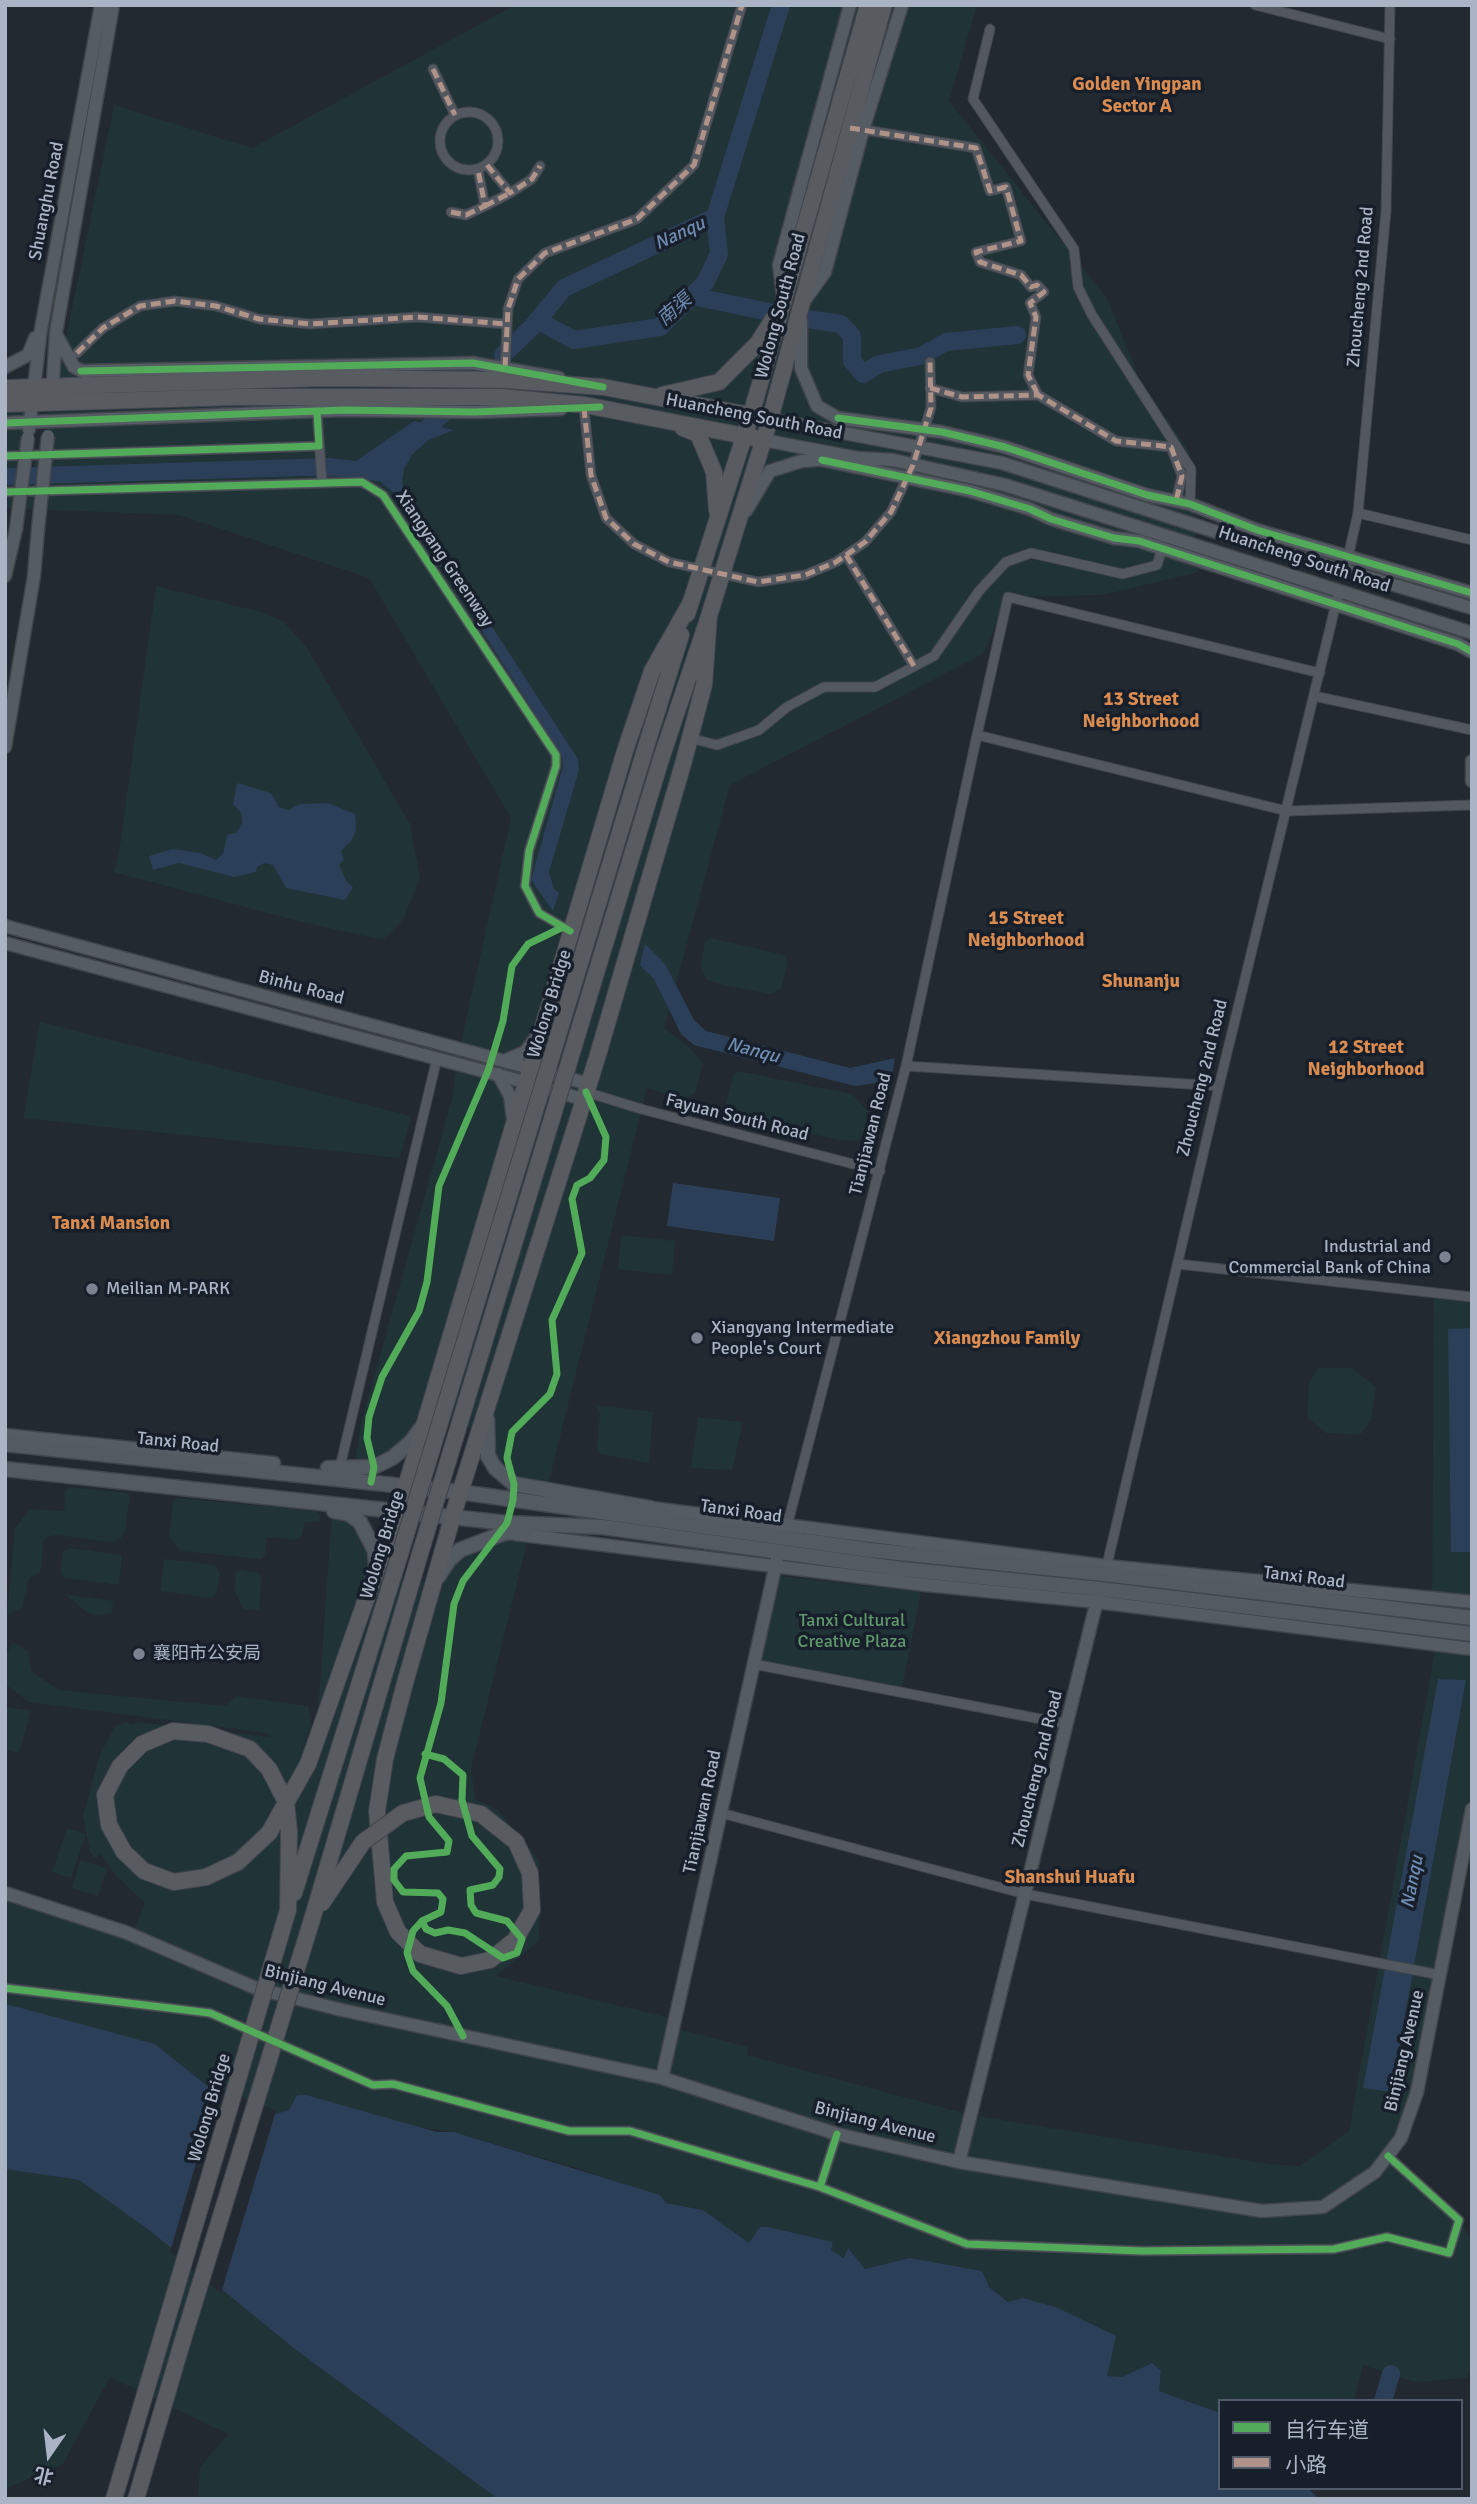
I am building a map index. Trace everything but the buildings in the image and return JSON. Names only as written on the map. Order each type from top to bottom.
[{"type":"highway","name":"Wolong South Road","points":[[690,604],[751,415],[868,5]]},
{"type":"highway","name":"Wolong South Road","points":[[709,616],[857,129],[884,5]]},
{"type":"highway","points":[[655,396],[719,382],[758,343],[784,302]]},
{"type":"highway","name":"Huancheng South Road","points":[[5,404],[52,387],[505,374],[603,387],[769,419]]},
{"type":"highway","name":"Huancheng South Road","points":[[5,388],[51,403],[426,394],[501,397],[655,417],[763,440]]},
{"type":"highway","points":[[655,417],[698,435],[714,472],[717,521]]},
{"type":"highway","points":[[288,1910],[289,1832],[287,1812],[286,1802],[269,1769],[250,1749],[208,1734],[173,1731],[142,1744],[120,1766],[105,1795],[109,1825],[124,1852],[144,1871],[174,1882],[206,1877],[238,1861],[269,1833],[282,1810],[289,1799],[295,1787],[302,1776],[308,1764],[406,1486],[539,1032],[652,671],[690,604]]},
{"type":"highway","name":"Wolong Bridge","points":[[114,2499],[288,1910],[545,1086],[690,604]]},
{"type":"highway","points":[[313,1916],[362,1842],[373,1835],[383,1827],[403,1813],[436,1804],[481,1814],[516,1842],[530,1873],[532,1910],[515,1940],[490,1960],[461,1965],[420,1954],[398,1932],[384,1902],[377,1844],[377,1833],[377,1822],[377,1811],[389,1746],[453,1515],[586,1092],[705,685],[709,616]]},
{"type":"highway","name":"Wolong Bridge","points":[[136,2499],[313,1916],[358,1754],[563,1090],[661,759],[709,616]]},
{"type":"main road","points":[[490,1397],[485,1431],[488,1457],[495,1468],[514,1484],[650,1508],[678,1523]]},
{"type":"main road","points":[[251,1470],[274,1463],[339,1474],[374,1466],[392,1458],[411,1442],[426,1420]]},
{"type":"main road","name":"Tanxi Road","points":[[5,1444],[251,1470],[339,1474],[406,1486],[678,1523],[786,1531],[1472,1618]]},
{"type":"main road","name":"Tanxi Road","points":[[5,1468],[507,1523],[593,1527],[777,1560],[1472,1634]]},
{"type":"main road","points":[[247,1494],[270,1504],[349,1514],[360,1522],[368,1535],[376,1568]]},
{"type":"main road","points":[[434,1585],[449,1560],[460,1550],[504,1533],[593,1527]]},
{"type":"street","name":"Shuanghu Road","points":[[6,574],[16,529],[41,329],[101,5]]},
{"type":"street","name":"Shuanghu Road","points":[[5,747],[34,576],[56,332],[113,5]]},
{"type":"street","points":[[81,371],[473,363],[505,374],[507,324],[517,279],[545,253],[637,219],[694,165],[742,5]]},
{"type":"street","points":[[784,302],[779,265],[850,5]]},
{"type":"street","points":[[902,5],[857,129],[976,148],[990,191],[1006,187],[1021,241],[976,252],[980,262],[1021,275],[1031,287],[1037,285],[1044,292],[1030,303],[1035,317],[1028,375],[1038,395]]},
{"type":"street","points":[[1255,5],[1390,39]]},
{"type":"street","name":"Zhoucheng 2nd Road","points":[[1345,570],[1358,513],[1385,211],[1390,5]]},
{"type":"street","points":[[990,29],[973,99],[1074,249],[1078,287],[1092,315],[1191,469],[1190,504]]},
{"type":"street","points":[[433,69],[455,115]]},
{"type":"street","points":[[474,112],[492,121],[499,139],[498,149],[482,167],[459,169],[450,164],[440,148],[442,129],[455,115],[474,112]]},
{"type":"street","points":[[451,212],[466,215],[485,206],[532,179],[540,166]]},
{"type":"street","points":[[482,167],[510,193]]},
{"type":"street","points":[[482,167],[485,206]]},
{"type":"street","points":[[77,353],[103,328],[140,306],[175,301],[216,306],[259,319],[310,324],[418,317],[507,324]]},
{"type":"street","points":[[801,307],[801,368],[817,406],[870,438]]},
{"type":"street","points":[[5,367],[28,355],[41,329]]},
{"type":"street","points":[[56,332],[74,367],[109,385]]},
{"type":"street","points":[[5,423],[317,411],[475,412],[592,408],[591,475],[606,518],[634,544],[669,562],[758,582],[805,575],[846,555],[865,542],[891,513],[914,465],[931,408],[930,362]]},
{"type":"street","points":[[930,388],[962,397],[1038,395],[1116,441],[1171,446],[1182,476],[1175,501]]},
{"type":"street","points":[[317,411],[322,482]]},
{"type":"street","points":[[838,418],[925,429],[973,440],[1147,495],[1190,504],[1257,530],[1472,593]]},
{"type":"street","name":"Huancheng South Road","points":[[769,419],[918,445],[1002,463],[1472,608]]},
{"type":"street","name":"Huancheng South Road","points":[[763,440],[858,458],[914,465],[1005,485],[1472,633]]},
{"type":"street","points":[[973,440],[1002,463]]},
{"type":"street","points":[[5,456],[319,448]]},
{"type":"street","points":[[736,529],[770,471],[802,461],[858,458]]},
{"type":"street","points":[[822,460],[970,491],[1114,538],[1162,549],[1458,644],[1472,652]]},
{"type":"street","name":"Xiangyang Greenway","points":[[5,492],[362,482],[383,495],[556,755],[530,852],[525,886],[539,913],[570,931]]},
{"type":"street","points":[[970,491],[1005,485]]},
{"type":"street","points":[[1358,513],[1472,540]]},
{"type":"street","points":[[690,738],[717,745],[759,730],[787,707],[824,687],[875,687],[934,656],[979,591],[1006,562],[1031,553],[1123,574],[1157,565],[1162,549]]},
{"type":"street","points":[[846,555],[914,666]]},
{"type":"street","name":"Zhoucheng 2nd Road","points":[[1106,1570],[1219,1086],[1339,592]]},
{"type":"street","name":"Tianjiawan Road","points":[[786,1531],[906,1066],[1008,597],[1320,673]]},
{"type":"street","points":[[1314,696],[1472,730]]},
{"type":"street","points":[[978,735],[1287,811],[1472,805]]},
{"type":"street","points":[[1472,761],[1472,781]]},
{"type":"street","name":"Binhu Road","points":[[5,926],[504,1061],[527,1075]]},
{"type":"street","name":"Binhu Road","points":[[8,945],[498,1074],[527,1075],[586,1092]]},
{"type":"street","points":[[504,1061],[525,1052],[539,1032]]},
{"type":"street","points":[[339,1474],[437,1058]]},
{"type":"street","points":[[906,1066],[1219,1086]]},
{"type":"street","points":[[498,1074],[510,1096],[513,1122]]},
{"type":"street","name":"Fayuan South Road","points":[[586,1092],[641,1109],[880,1171]]},
{"type":"street","points":[[1178,1264],[1472,1297]]},
{"type":"street","points":[[5,1435],[274,1463]]},
{"type":"street","points":[[5,1476],[270,1504]]},
{"type":"street","points":[[650,1508],[786,1531]]},
{"type":"street","points":[[504,1533],[777,1560]]},
{"type":"street","name":"Tianjiawan Road","points":[[662,2078],[777,1560]]},
{"type":"street","points":[[1106,1570],[1472,1602]]},
{"type":"street","points":[[1098,1595],[1472,1649]]},
{"type":"street","name":"Zhoucheng 2nd Road","points":[[959,2162],[1098,1595]]},
{"type":"street","points":[[753,1664],[1067,1724]]},
{"type":"street","name":"Binjiang Avenue","points":[[5,1893],[125,1932],[258,1989],[348,2012],[662,2078],[837,2134],[959,2162],[1262,2211],[1323,2207],[1376,2172],[1401,2138],[1417,2092],[1437,1974],[1472,1809]]},
{"type":"street","points":[[721,1813],[1025,1894],[1437,1974]]},
{"type":"street","points":[[5,1988],[210,2014],[373,2085],[393,2084],[569,2131],[630,2131],[820,2187],[967,2244],[1142,2251],[1334,2249],[1387,2237],[1449,2253],[1459,2220],[1388,2156]]},
{"type":"street","points":[[820,2187],[837,2134]]},
{"type":"green space","points":[[515,5],[977,5],[949,101],[1107,298],[1139,378],[1190,453],[1198,572],[1104,595],[1008,597],[983,654],[730,785],[664,1028],[689,1047],[703,1063],[695,1093],[684,1100],[647,1088],[547,1489],[514,1484],[495,1468],[485,1431],[426,1420],[411,1442],[354,1470],[361,1423],[452,1099],[457,1060],[511,818],[369,578],[179,515],[5,508],[5,404],[32,404],[25,502],[68,328],[114,105],[252,148]]},
{"type":"green space","points":[[156,586],[261,612],[283,621],[307,648],[410,824],[420,878],[403,920],[383,940],[302,922],[113,872],[118,859]]},
{"type":"green space","points":[[711,938],[784,955],[788,963],[781,989],[771,994],[706,979],[701,966],[705,942]]},
{"type":"green space","points":[[40,1022],[411,1116],[400,1158],[23,1118]]},
{"type":"green space","points":[[738,1071],[852,1094],[867,1110],[865,1131],[858,1141],[839,1140],[731,1116],[725,1109],[733,1076]]},
{"type":"green space","points":[[621,1235],[675,1241],[672,1275],[618,1269]]},
{"type":"green space","points":[[1434,1294],[1472,1297],[1472,1602],[1432,1598]]},
{"type":"green space","points":[[1318,1368],[1352,1368],[1376,1387],[1371,1420],[1360,1435],[1326,1433],[1307,1417],[1309,1383]]},
{"type":"green space","points":[[596,1405],[653,1412],[649,1463],[600,1454],[597,1449],[600,1413]]},
{"type":"green space","points":[[698,1417],[743,1422],[732,1470],[691,1468]]},
{"type":"green space","points":[[71,1487],[127,1493],[130,1496],[125,1531],[121,1538],[110,1542],[56,1535],[47,1537],[43,1541],[42,1567],[39,1573],[29,1578],[22,1608],[7,1615],[15,1528],[30,1509],[64,1511],[65,1491]]},
{"type":"green space","points":[[178,1498],[316,1511],[321,1515],[319,1522],[305,1522],[301,1537],[294,1540],[267,1537],[265,1555],[261,1559],[181,1551],[169,1537],[173,1501]]},
{"type":"green space","points":[[332,1510],[349,1514],[376,1568],[434,1585],[449,1560],[501,1533],[529,1535],[471,1769],[475,1799],[498,1810],[539,1860],[539,1941],[496,1976],[675,2019],[674,2028],[748,2047],[747,2055],[971,2115],[1270,2164],[1300,2166],[1349,2131],[1436,1645],[1472,1649],[1472,1809],[1417,2092],[1388,2156],[1459,2220],[1471,2240],[1472,2365],[1467,2378],[1415,2382],[1363,2365],[1354,2399],[1218,2399],[1218,2412],[1159,2391],[1161,2371],[1152,2363],[1122,2377],[1107,2376],[989,2287],[909,2258],[865,2269],[848,2249],[844,2258],[831,2250],[833,2243],[749,2243],[703,2210],[666,2203],[583,2170],[454,2132],[289,2110],[273,2115],[210,2088],[155,2044],[5,2006],[5,1893],[132,1935],[145,1903],[116,1876],[101,1854],[96,1858],[90,1852],[83,1816],[100,1754],[115,1726],[126,1722],[133,1725],[137,1722],[271,1737],[267,1733],[29,1702],[5,1684],[5,1656],[13,1642],[28,1651],[31,1671],[59,1690],[225,1706],[236,1696],[308,1706],[312,1724],[304,1741],[316,1743]]},
{"type":"green space","points":[[70,1548],[122,1555],[119,1585],[64,1578],[61,1572],[63,1551]]},
{"type":"green space","points":[[164,1559],[215,1565],[220,1573],[217,1592],[211,1598],[160,1591]]},
{"type":"green space","points":[[236,1572],[256,1572],[262,1577],[259,1610],[243,1609],[234,1589]]},
{"type":"green space","name":"Tanxi Cultural Creative Plaza","points":[[779,1576],[921,1592],[902,1689],[762,1662]]},
{"type":"green space","points":[[65,1594],[113,1601],[112,1613],[98,1616],[86,1612]]},
{"type":"green space","points":[[5,1707],[31,1710],[19,1753],[5,1750]]},
{"type":"green space","points":[[67,1828],[86,1834],[71,1878],[52,1872]]},
{"type":"green space","points":[[80,1860],[107,1868],[98,1896],[72,1888]]},
{"type":"green space","points":[[5,2169],[79,2180],[149,2230],[296,2350],[498,2499],[198,2499],[200,2467],[228,2434],[110,2377],[63,2464],[5,2489]]},
{"type":"water","points":[[414,421],[454,430],[426,441],[412,455],[404,469],[402,483],[407,496],[578,759],[579,770],[549,872],[554,889],[559,893],[553,911],[531,880],[563,766],[562,756],[394,493],[381,482],[354,477],[303,476],[5,485],[5,468],[329,458],[356,461]]},
{"type":"water","points":[[237,783],[271,793],[279,807],[288,810],[300,804],[328,803],[355,814],[356,830],[352,840],[341,851],[344,860],[339,865],[346,881],[353,887],[345,900],[286,888],[273,865],[264,863],[257,867],[256,872],[234,877],[179,863],[153,870],[149,856],[173,849],[200,853],[216,860],[223,854],[227,835],[237,832],[242,823],[241,812],[233,804]]},
{"type":"water","points":[[645,944],[665,964],[694,1020],[706,1031],[850,1068],[895,1058],[891,1081],[855,1086],[694,1045],[681,1034],[654,979],[640,965]]},
{"type":"water","points":[[673,1183],[780,1198],[774,1241],[667,1226]]},
{"type":"water","points":[[1472,1328],[1472,1552],[1451,1552],[1448,1329]]},
{"type":"water","name":"Nanqu","points":[[1438,1679],[1466,1680],[1391,2092],[1363,2088]]},
{"type":"water","points":[[10,2005],[155,2044],[210,2088],[273,2115],[289,2110],[297,2095],[306,2095],[437,2132],[454,2132],[660,2195],[666,2203],[703,2210],[749,2243],[760,2227],[768,2227],[833,2242],[831,2250],[844,2258],[848,2248],[865,2269],[909,2258],[982,2271],[989,2287],[1008,2302],[1023,2298],[1058,2308],[1116,2336],[1107,2376],[1122,2377],[1152,2363],[1161,2371],[1159,2391],[1218,2412],[1218,2490],[1310,2490],[1319,2499],[498,2499],[296,2350],[149,2230],[79,2180],[5,2169],[5,2006]]},
{"type":"pier","points":[[218,2088],[276,2111],[221,2293],[170,2252]]},
{"type":"waterway","name":"Nanqu","points":[[503,355],[532,327],[564,288],[715,217],[781,5]]},
{"type":"waterway","name":"南渠","points":[[537,320],[574,340],[660,327],[705,283],[719,254],[715,217]]},
{"type":"waterway","points":[[692,296],[774,313]]},
{"type":"waterway","points":[[807,319],[841,324],[852,336],[852,361],[863,374],[879,364],[921,356],[946,342],[1017,335]]},
{"type":"waterway","points":[[414,441],[455,402]]},
{"type":"waterway","name":"Nanqu","points":[[1384,2399],[1391,2374]]},
{"type":"marked path","points":[[505,367],[508,309],[518,279],[545,253],[637,219],[694,165],[742,5]]},
{"type":"marked path","points":[[433,69],[455,115]]},
{"type":"marked path","points":[[850,128],[976,148],[990,191],[1006,187],[1021,241],[976,252],[980,262],[1021,275],[1031,287],[1037,285],[1044,292],[1030,303],[1036,317],[1028,375],[1038,395]]},
{"type":"marked path","points":[[487,165],[510,193],[532,179],[540,166]]},
{"type":"marked path","points":[[451,212],[466,215],[485,206],[478,170]]},
{"type":"marked path","points":[[485,206],[510,193]]},
{"type":"marked path","points":[[77,353],[103,328],[140,306],[175,301],[216,306],[259,319],[310,324],[417,317],[507,324]]},
{"type":"marked path","points":[[584,408],[591,475],[606,518],[634,544],[669,562],[758,582],[805,575],[836,562],[865,542],[891,512],[913,465],[931,408],[930,362]]},
{"type":"marked path","points":[[930,388],[962,397],[1038,395],[1116,441],[1171,447],[1182,476],[1176,501]]},
{"type":"marked path","points":[[846,555],[914,666]]},
{"type":"cycle path","points":[[81,371],[473,363],[603,387]]},
{"type":"cycle path","points":[[5,423],[345,410],[475,412],[600,407]]},
{"type":"cycle path","points":[[5,456],[319,446],[317,411]]},
{"type":"cycle path","points":[[838,418],[942,432],[1005,447],[1147,495],[1190,504],[1257,530],[1472,593]]},
{"type":"cycle path","points":[[822,460],[970,491],[1114,538],[1139,541],[1458,644],[1472,652]]},
{"type":"cycle path","points":[[5,492],[362,482],[383,495],[556,755],[556,766],[529,851],[525,886],[539,913],[570,931]]},
{"type":"cycle path","points":[[371,1482],[374,1467],[367,1438],[369,1417],[382,1377],[419,1311],[427,1282],[439,1186],[488,1071],[503,1021],[512,966],[528,944],[563,927]]},
{"type":"cycle path","points":[[463,2036],[447,2006],[413,1971],[407,1953],[413,1931],[422,1921],[441,1912],[443,1899],[438,1893],[403,1892],[394,1880],[394,1869],[406,1856],[447,1852],[449,1841],[429,1817],[420,1778],[441,1703],[454,1604],[463,1581],[507,1523],[514,1484],[507,1458],[512,1432],[550,1394],[557,1374],[552,1320],[582,1253],[572,1199],[577,1185],[590,1178],[604,1160],[606,1137],[586,1092]]},
{"type":"cycle path","points":[[422,1921],[426,1929],[435,1933],[448,1930],[465,1933],[503,1958],[517,1953],[522,1939],[507,1921],[476,1913],[471,1905],[470,1890],[493,1885],[499,1877],[500,1869],[472,1836],[462,1800],[463,1775],[444,1759],[425,1754]]},
{"type":"cycle path","points":[[5,1988],[210,2013],[373,2085],[393,2084],[569,2131],[630,2131],[820,2187],[837,2134]]},
{"type":"cycle path","points":[[820,2187],[967,2244],[1142,2251],[1334,2249],[1387,2237],[1449,2253],[1459,2220],[1388,2156]]},
{"type":"place","name":"Industrial and Commercial Bank of China","points":[[1445,1257]]},
{"type":"place","name":"Meilian M-PARK","points":[[92,1289]]},
{"type":"place","name":"Xiangyang Intermediate People's Court","points":[[697,1338]]},
{"type":"place","name":"襄阳市公安局","points":[[139,1654]]},
{"type":"district","name":"Golden Yingpan Sector A","points":[[1137,96]]},
{"type":"district","name":"13 Street Neighborhood","points":[[1141,711]]},
{"type":"district","name":"15 Street Neighborhood","points":[[1026,930]]},
{"type":"district","name":"Shunanju","points":[[1141,982]]},
{"type":"district","name":"12 Street Neighborhood","points":[[1366,1059]]},
{"type":"district","name":"Tanxi Mansion","points":[[111,1224]]},
{"type":"district","name":"Xiangzhou Family","points":[[1007,1339]]},
{"type":"district","name":"Shanshui Huafu","points":[[1070,1878]]}]
